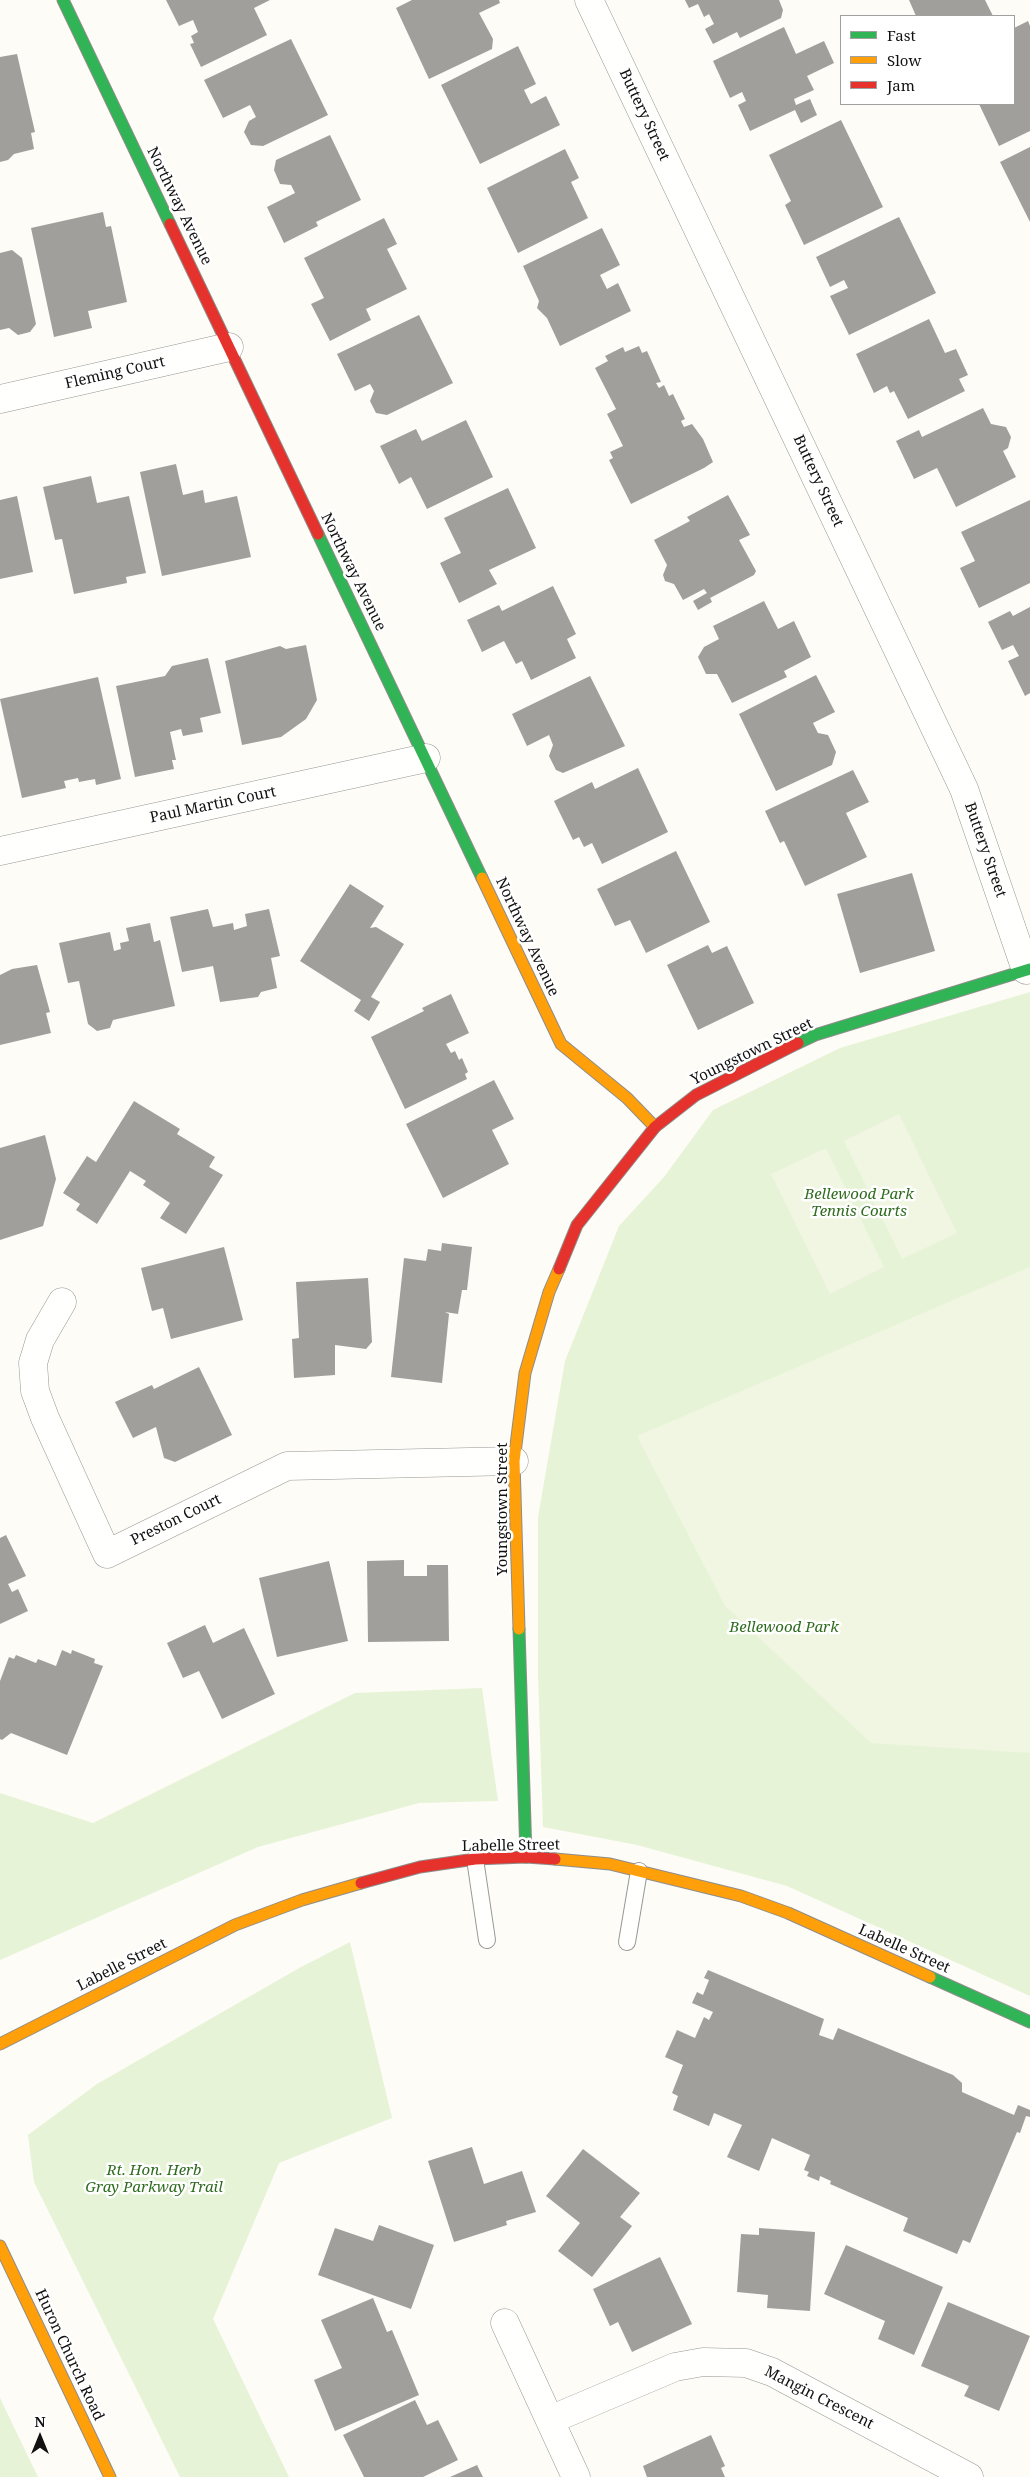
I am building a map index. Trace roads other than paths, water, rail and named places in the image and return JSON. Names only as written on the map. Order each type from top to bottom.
[{"type":"main road","name":"Northway Avenue","points":[[63,0],[561,1044],[627,1098],[655,1127]]},
{"type":"main road","name":"Youngstown Street","points":[[526,1857],[514,1461],[525,1373],[552,1284],[577,1225],[655,1127],[696,1095],[815,1035],[1028,970]]},
{"type":"main road","name":"Labelle Street","points":[[0,2044],[235,1925],[302,1900],[360,1882],[420,1867],[475,1859],[526,1857],[610,1864],[741,1896],[788,1913],[1030,2022]]},
{"type":"main road","name":"Huron Church Road","points":[[0,2246],[110,2477]]},
{"type":"street","name":"Buttery Street","points":[[589,0],[964,789],[1028,970]]},
{"type":"street","name":"Fleming Court","points":[[0,399],[229,347]]},
{"type":"street","name":"Paul Martin Court","points":[[0,851],[426,758]]},
{"type":"street","name":"Preston Court","points":[[62,1302],[40,1340],[33,1363],[35,1391],[45,1418],[107,1554],[287,1466],[514,1461]]},
{"type":"street","points":[[505,2323],[576,2477]]},
{"type":"street","name":"Mangin Crescent","points":[[550,2420],[675,2367],[703,2362],[746,2362],[772,2372],[968,2477]]},
{"type":"lane","points":[[475,1859],[487,1940]]},
{"type":"lane","points":[[627,1942],[639,1871]]},
{"type":"park label","name":"Bellewood Park Tennis Courts","points":[[859,1204]]},
{"type":"park label","name":"Bellewood Park","points":[[784,1628]]},
{"type":"park label","name":"Rt. Hon. Herb Gray Parkway Trail","points":[[154,2180]]}]
